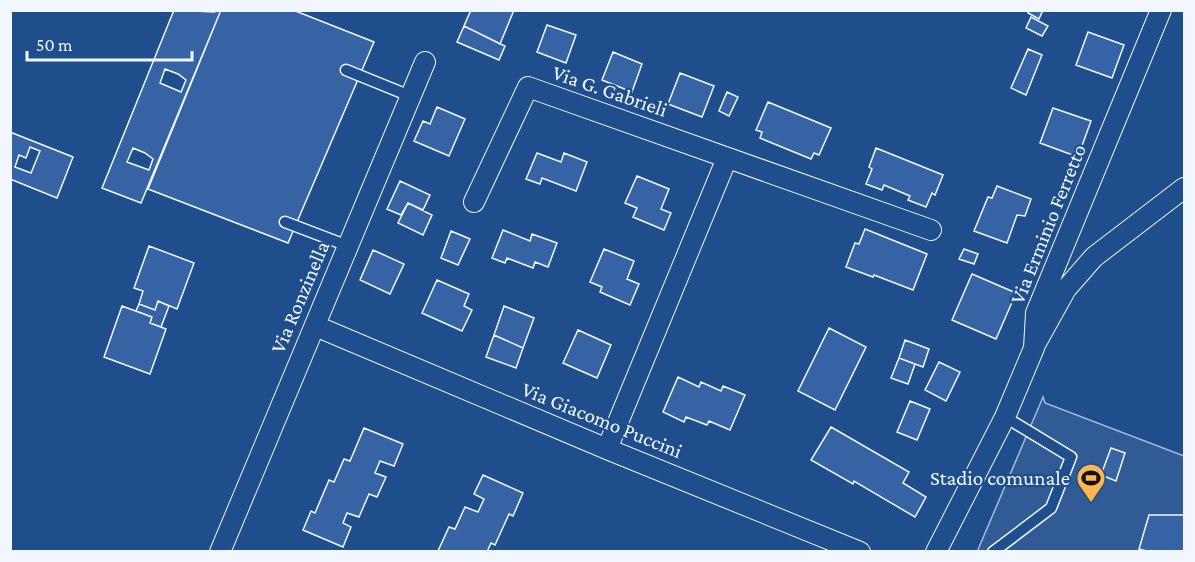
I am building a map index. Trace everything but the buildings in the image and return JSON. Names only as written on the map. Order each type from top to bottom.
[{"type":"street","name":"Via Erminio Ferretto","points":[[936,552],[1005,417],[1034,348],[1036,313],[1161,10]]},
{"type":"street","name":"Via Ronzinella","points":[[220,552],[425,62]]},
{"type":"street","name":"Via G. Gabrieli","points":[[474,202],[528,87],[931,230]]},
{"type":"street","points":[[607,449],[728,158]]},
{"type":"street","points":[[1034,348],[1066,289],[1094,257],[1185,188]]},
{"type":"street","name":"Via Giacomo Puccini","points":[[325,330],[607,449],[861,552]]},
{"type":"lane","points":[[346,70],[410,96]]},
{"type":"lane","points":[[285,222],[348,246]]},
{"type":"lane","points":[[993,552],[1051,508],[1071,457],[1005,417]]},
{"type":"shaded area","name":"Stadio comunale","points":[[1043,397],[1045,403],[1184,456],[1184,551],[977,552]]},
{"type":"place","name":"Stadio comunale","points":[[1091,504]]}]
